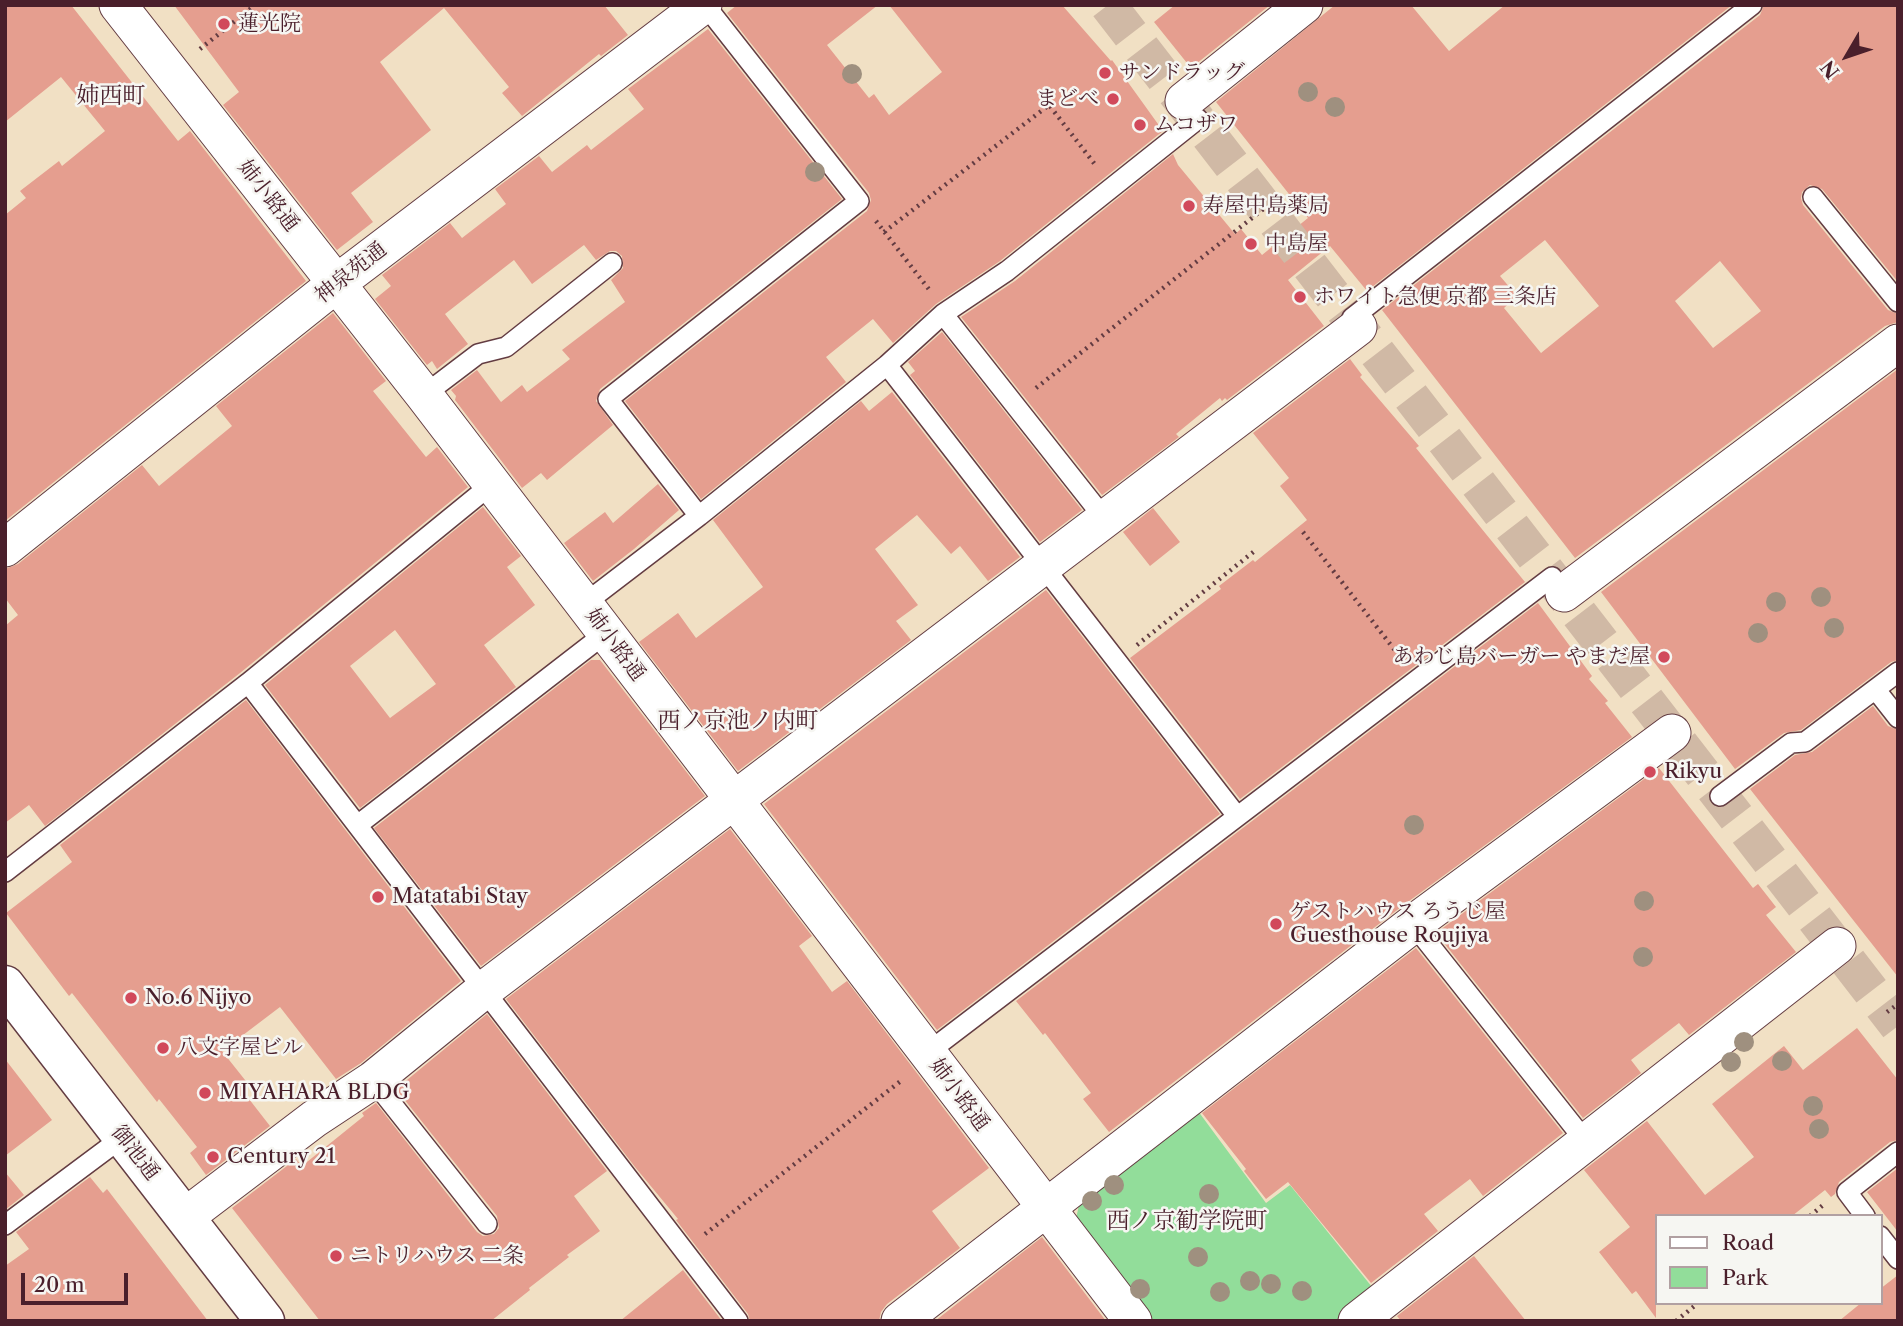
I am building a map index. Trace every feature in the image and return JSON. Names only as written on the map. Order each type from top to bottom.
[{"type":"street","name":"姉小路通","points":[[118,5],[424,395],[1133,1321]]},
{"type":"street","name":"神泉苑通","points":[[5,548],[337,283],[704,5]]},
{"type":"street","points":[[1191,110],[1304,5]]},
{"type":"street","points":[[185,1217],[314,1119],[373,1080],[485,989],[1104,518],[1355,323]]},
{"type":"street","points":[[1558,585],[1898,343]]},
{"type":"street","points":[[900,1321],[1413,924],[1672,733]]},
{"type":"street","points":[[1357,1321],[1837,946]]},
{"type":"street","name":"御池通","points":[[5,985],[265,1321]]},
{"type":"lane","points":[[699,516],[608,399],[859,201],[704,5]]},
{"type":"lane","points":[[1355,323],[1752,5]]},
{"type":"lane","points":[[583,604],[699,516],[887,365],[943,314],[1007,271],[1113,187],[1191,110]]},
{"type":"lane","points":[[1814,197],[1898,302]]},
{"type":"lane","points":[[424,395],[478,354],[506,347],[612,263]]},
{"type":"lane","points":[[943,314],[1104,518]]},
{"type":"lane","points":[[887,365],[1237,816]]},
{"type":"lane","points":[[5,872],[248,683],[492,484]]},
{"type":"lane","points":[[928,1055],[1418,679],[1558,585]]},
{"type":"lane","points":[[359,824],[606,633]]},
{"type":"lane","points":[[1720,796],[1791,743],[1805,742],[1898,672]]},
{"type":"lane","points":[[248,683],[359,824],[738,1321]]},
{"type":"lane","points":[[1876,690],[1898,718]]},
{"type":"lane","points":[[1413,924],[1586,1142]]},
{"type":"lane","points":[[373,1080],[487,1224]]},
{"type":"lane","points":[[5,1225],[123,1137]]},
{"type":"lane","points":[[1864,1214],[1847,1192],[1898,1152]]},
{"type":"lane","points":[[1882,1239],[1898,1259]]},
{"type":"path","points":[[172,72],[255,5]]},
{"type":"path","points":[[884,232],[1049,105],[1113,187]]},
{"type":"path","points":[[859,201],[937,300],[943,314]]},
{"type":"path","points":[[1014,405],[1266,207]]},
{"type":"path","points":[[1303,532],[1418,679]]},
{"type":"path","points":[[1117,661],[1257,549]]},
{"type":"path","points":[[1887,1012],[1898,1004]]},
{"type":"path","points":[[685,1250],[928,1055]]},
{"type":"path","points":[[1675,1321],[1695,1305]]},
{"type":"green space","points":[[1198,1111],[1266,1203],[1290,1185],[1376,1292],[1339,1321],[1152,1321],[1075,1223],[1079,1205]]},
{"type":"building","points":[[5,5],[71,5],[178,141],[190,131],[306,281],[5,521],[5,215],[26,198],[20,191],[59,161],[62,166],[105,131],[61,77],[5,122]]},
{"type":"building","points":[[174,5],[604,5],[628,35],[601,56],[599,54],[522,116],[502,93],[509,87],[444,8],[380,62],[431,130],[351,193],[373,222],[337,250],[223,105],[239,92]]},
{"type":"building","points":[[737,5],[878,5],[827,45],[869,98],[874,94],[889,115],[942,72],[889,5],[1062,5],[1112,60],[1163,131],[1000,261],[936,304],[893,343],[873,319],[826,357],[846,382],[701,499],[625,401],[867,211],[871,200],[869,193],[727,13]]},
{"type":"building","points":[[1175,5],[1270,5],[1191,68],[1154,22]]},
{"type":"building","points":[[1335,5],[1411,5],[1449,51],[1505,5],[1732,5],[1367,291],[1330,246],[1288,280],[1324,326],[1227,400],[1225,398],[1222,401],[1220,398],[1176,434],[1179,437],[1102,495],[961,317],[1015,281],[1173,154],[1178,165],[1235,234],[1241,229],[1262,255],[1308,218],[1216,102]]},
{"type":"building","points":[[1764,5],[1898,5],[1898,282],[1822,189],[1810,185],[1802,192],[1801,198],[1803,205],[1888,310],[1898,314],[1898,322],[1885,326],[1575,558],[1382,310],[1760,15]],"holes":[[[1545,240],[1599,306],[1541,353],[1504,308],[1517,296],[1500,276]],[[1720,261],[1761,311],[1713,348],[1675,301]]]},
{"type":"building","points":[[708,29],[842,199],[600,389],[596,401],[613,425],[547,480],[541,473],[522,488],[455,400],[456,396],[451,390],[477,370],[501,402],[522,385],[527,392],[570,359],[562,350],[625,302],[611,280],[623,268],[622,256],[616,251],[610,251],[596,260],[584,245],[532,284],[514,260],[445,314],[468,344],[437,369],[432,361],[427,365],[375,299],[391,286],[382,275],[450,223],[462,238],[506,204],[495,189],[539,156],[552,172],[587,145],[591,150],[644,109],[628,89]]},
{"type":"building","points":[[333,313],[386,381],[373,391],[426,457],[437,447],[468,487],[240,673],[45,826],[29,805],[5,823],[5,626],[18,615],[5,598],[5,569],[18,564],[142,465],[159,486],[232,426],[216,406]]},
{"type":"building","points":[[942,332],[1082,510],[1040,542],[910,375],[915,371],[908,362]]},
{"type":"building","points":[[1350,359],[1362,375],[1360,377],[1419,446],[1416,448],[1525,582],[1240,799],[1130,658],[1307,520],[1280,486],[1289,478],[1253,433]]},
{"type":"building","points":[[1898,369],[1898,660],[1891,662],[1801,730],[1784,733],[1735,769],[1601,592]]},
{"type":"building","points":[[892,392],[1020,557],[988,581],[960,546],[951,554],[917,515],[875,549],[918,605],[896,621],[911,640],[738,771],[639,642],[678,613],[696,638],[763,587],[713,520],[861,401],[869,411]]},
{"type":"building","points":[[658,484],[679,510],[593,581],[564,543],[605,512],[613,523]]},
{"type":"building","points":[[483,507],[521,556],[507,567],[535,605],[484,645],[516,687],[360,808],[265,685]],"holes":[[[395,630],[436,684],[390,718],[350,666]]]},
{"type":"building","points":[[1153,508],[1180,542],[1150,566],[1123,532]]},
{"type":"building","points":[[1046,590],[1220,814],[937,1030],[764,804]]},
{"type":"building","points":[[1538,603],[1592,676],[1589,679],[1608,701],[1605,703],[1632,737],[1401,907],[1109,1132],[1083,1099],[1091,1093],[1045,1033],[1043,1035],[1016,1001]]},
{"type":"building","points":[[591,660],[600,660],[705,796],[481,966],[374,828]]},
{"type":"building","points":[[246,700],[461,981],[361,1063],[336,1079],[280,1007],[222,1051],[249,1085],[242,1090],[270,1126],[206,1175],[190,1153],[197,1147],[159,1099],[157,1102],[72,993],[69,996],[6,913],[72,862],[60,845]]},
{"type":"building","points":[[1873,706],[1888,726],[1898,730],[1898,977],[1750,789],[1795,755],[1812,752]]},
{"type":"building","points":[[1659,768],[1753,888],[1758,884],[1776,907],[1766,915],[1796,952],[1689,1035],[1679,1023],[1631,1060],[1641,1073],[1583,1118],[1436,933]]},
{"type":"building","points":[[730,829],[812,936],[799,946],[832,992],[847,981],[989,1168],[932,1211],[960,1248],[887,1304],[879,1321],[750,1321],[748,1314],[676,1220],[678,1219],[506,999]]},
{"type":"building","points":[[1416,948],[1563,1133],[1483,1196],[1470,1179],[1424,1214],[1438,1231],[1371,1283],[1288,1182],[1266,1199],[1202,1113]]},
{"type":"building","points":[[487,1014],[607,1171],[574,1196],[600,1231],[567,1255],[569,1257],[491,1321],[320,1321],[232,1208],[296,1159],[302,1166],[364,1116],[362,1113],[376,1103],[477,1232],[483,1236],[494,1234],[499,1228],[497,1216],[396,1089]]},
{"type":"building","points":[[1857,1028],[1898,1080],[1898,1140],[1890,1142],[1839,1182],[1835,1194],[1831,1197],[1825,1190],[1795,1214],[1654,1214],[1656,1318],[1636,1291],[1632,1294],[1599,1252],[1630,1227],[1584,1170],[1647,1121],[1705,1195],[1754,1157],[1712,1104],[1784,1046],[1803,1070]]},
{"type":"building","points":[[5,1059],[52,1120],[5,1156]]},
{"type":"building","points":[[1898,1168],[1898,1232],[1867,1192]]},
{"type":"building","points":[[5,1172],[24,1195],[5,1210]]},
{"type":"building","points":[[90,1177],[103,1193],[107,1189],[208,1321],[5,1321],[5,1266],[29,1249],[16,1232]]},
{"type":"building","points":[[1042,1237],[1106,1321],[935,1321]]},
{"type":"building","points":[[1474,1256],[1526,1321],[1401,1321],[1397,1316]]},
{"type":"building","points":[[683,1270],[722,1321],[620,1321]]},
{"type":"building","points":[[1898,1275],[1898,1321],[1839,1321],[1859,1305],[1882,1305],[1882,1287]]},
{"type":"tunnel","points":[[1108,5],[1898,1026]]},
{"type":"place","name":"蓮光院","points":[[224,24]]},
{"type":"place","name":"サンドラッグ","points":[[1105,73]]},
{"type":"place","name":"まどべ","points":[[1113,99]]},
{"type":"place","name":"ムコザワ","points":[[1140,125]]},
{"type":"place","name":"寿屋中島薬局","points":[[1189,206]]},
{"type":"place","name":"中島屋","points":[[1251,244]]},
{"type":"place","name":"ホワイト急便 京都 三条店","points":[[1300,297]]},
{"type":"place","name":"あわじ島バーガー やまだ屋","points":[[1664,657]]},
{"type":"place","name":"Rikyu","points":[[1650,772]]},
{"type":"place","name":"Matatabi Stay","points":[[378,897]]},
{"type":"place","name":"ゲストハウス ろうじ屋 Guesthouse Roujiya","points":[[1276,924]]},
{"type":"place","name":"No.6 Nijyo","points":[[131,998]]},
{"type":"place","name":"八文字屋ビル","points":[[163,1048]]},
{"type":"place","name":"MIYAHARA BLDG","points":[[205,1093]]},
{"type":"place","name":"Century 21","points":[[213,1157]]},
{"type":"place","name":"ニトリハウス 二条","points":[[336,1256]]},
{"type":"district","name":"姉西町","points":[[111,96]]},
{"type":"district","name":"西ノ京池ノ内町","points":[[738,721]]},
{"type":"district","name":"西ノ京勧学院町","points":[[1187,1221]]}]
